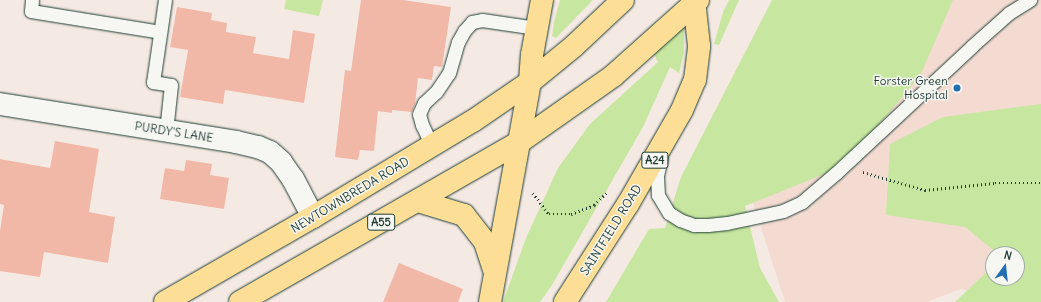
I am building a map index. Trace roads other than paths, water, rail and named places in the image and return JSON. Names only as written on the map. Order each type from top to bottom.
[{"type":"main road","points":[[490,302],[521,141],[536,28],[542,0]]},
{"type":"main road","name":"NEWTOWNBREDA ROAD","points":[[165,302],[313,217],[432,146],[530,82],[574,46],[623,0]]},
{"type":"main road","name":"A55","points":[[240,302],[521,141],[582,100],[613,76],[696,1]]},
{"type":"main road","name":"SAINTFIELD ROAD","points":[[566,302],[662,148],[682,110],[695,80],[699,46],[696,1]]},
{"type":"main road","points":[[418,201],[464,215],[485,242],[495,273]]},
{"type":"street","name":"PURDY'S LANE","points":[[0,104],[236,142],[258,147],[270,152],[293,179],[313,217]]},
{"type":"lane","points":[[32,0],[31,11],[160,32]]},
{"type":"lane","points":[[165,0],[153,82],[172,85],[166,131]]},
{"type":"lane","points":[[662,148],[658,176],[658,195],[669,213],[680,220],[694,225],[708,225],[727,223],[783,211],[802,202],[844,166],[982,36],[1009,13],[1030,0]]},
{"type":"lane","points":[[432,146],[422,125],[419,114],[424,103],[442,85],[449,74],[458,42],[464,31],[472,22],[482,20],[536,28]]},
{"type":"place","name":"Forster Green Hospital","points":[[957,88]]}]
